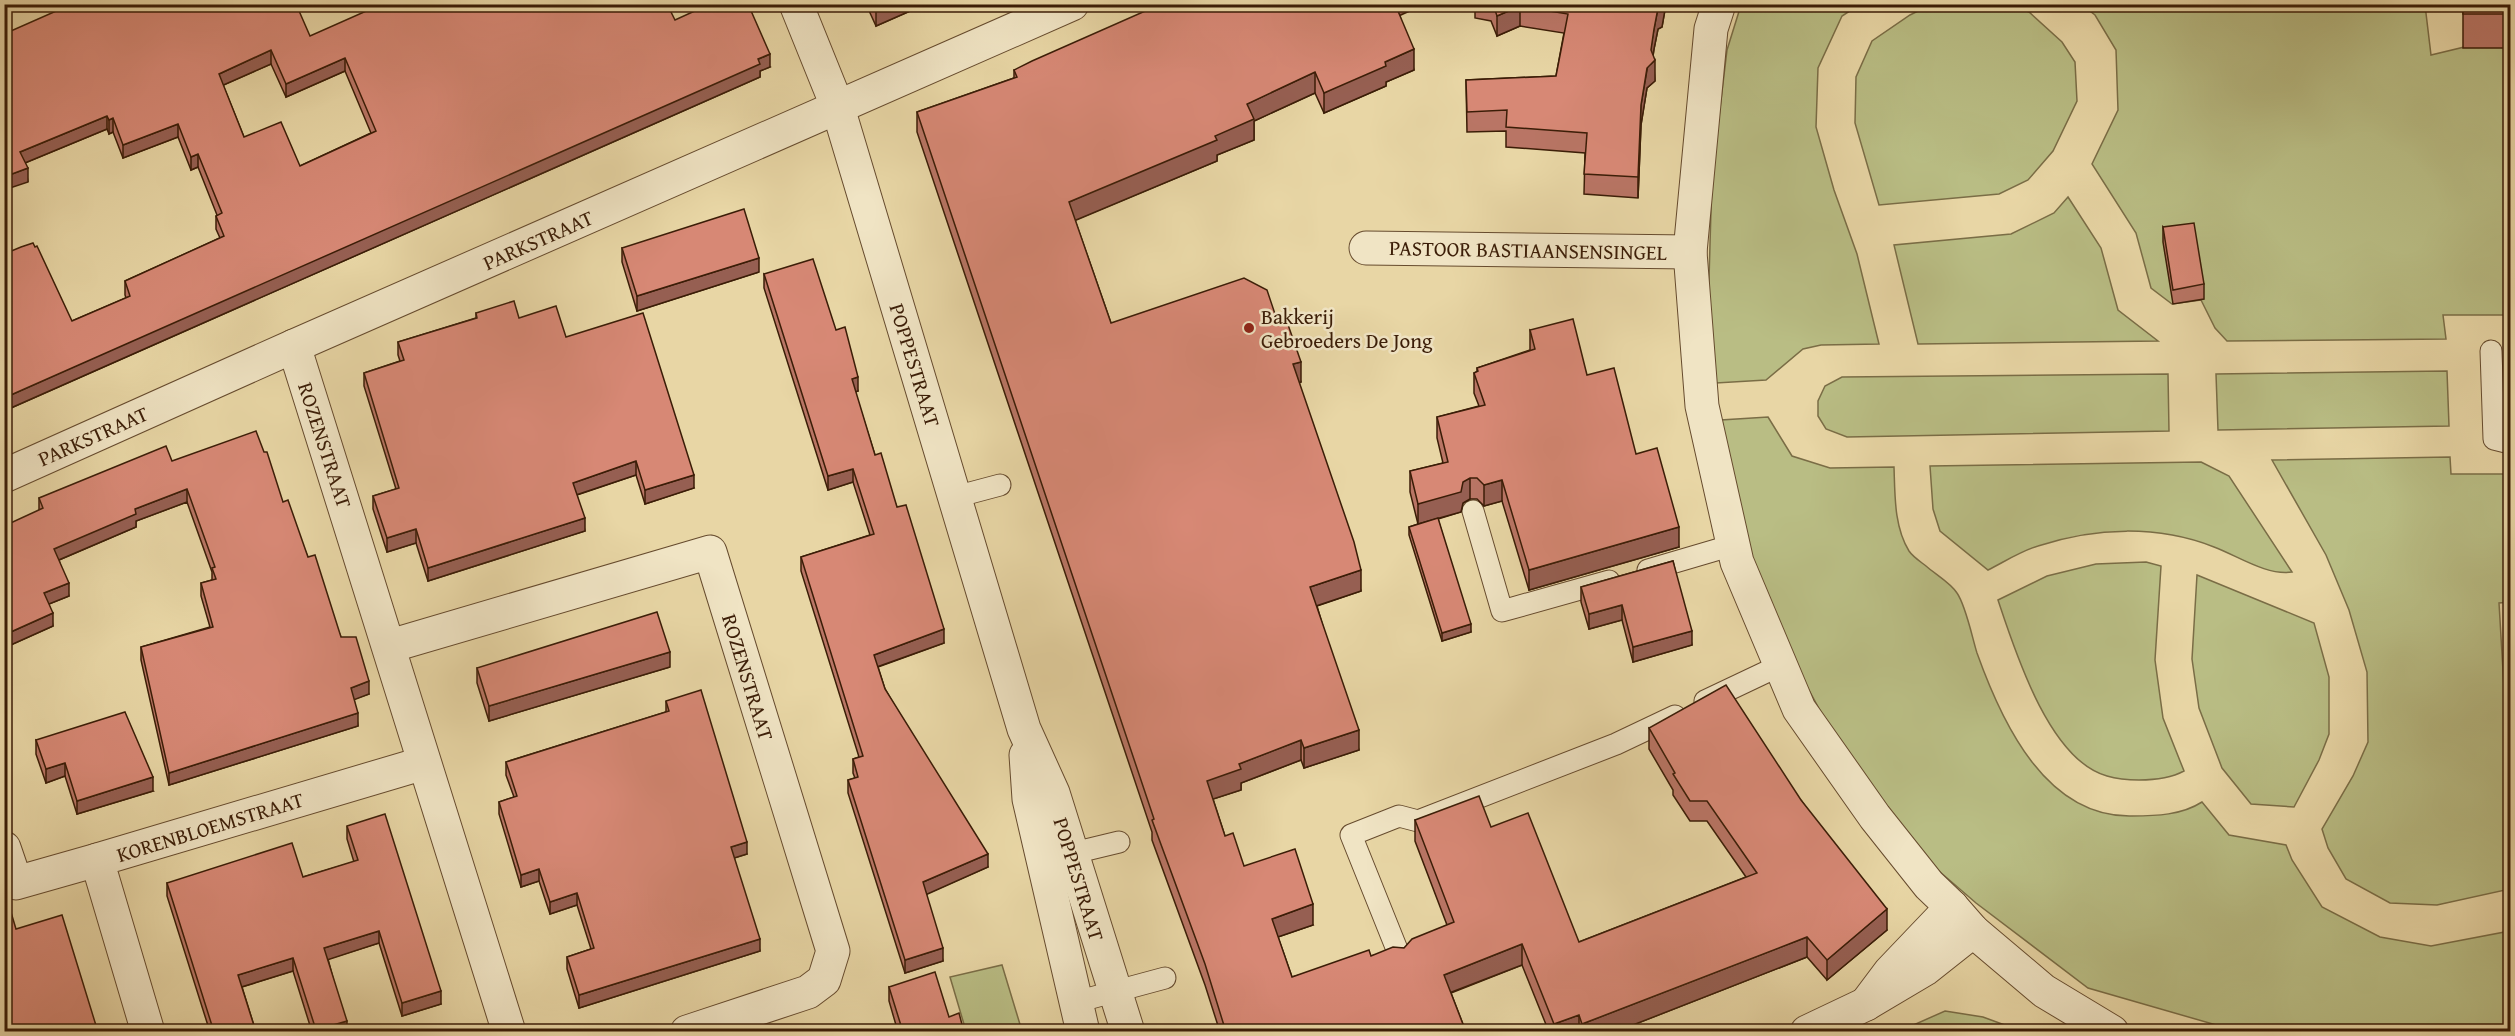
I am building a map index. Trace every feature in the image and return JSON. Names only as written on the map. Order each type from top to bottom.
[{"type":"street","name":"POPPESTRAAT","points":[[796,4],[838,108],[1024,729],[1029,799],[1057,857],[1115,992],[1128,1032]]},
{"type":"street","name":"PARKSTRAAT","points":[[4,476],[1072,4]]},
{"type":"street","name":"PASTOOR BASTIAANSENSINGEL","points":[[1719,4],[1711,29],[1690,252],[1702,406],[1737,562],[1799,709],[1875,818],[1929,885],[1962,919],[2044,991],[2112,1032]]},
{"type":"street","name":"PASTOOR BASTIAANSENSINGEL","points":[[1366,249],[1690,252]]},
{"type":"street","name":"ROZENSTRAAT","points":[[294,346],[390,646],[424,763],[509,1032]]},
{"type":"street","name":"ROZENSTRAAT","points":[[390,646],[710,552],[833,951],[824,980],[808,992],[687,1032]]},
{"type":"street","name":"KORENBLOEMSTRAAT","points":[[148,1032],[97,860],[424,763]]},
{"type":"street","points":[[4,848],[15,883],[97,860]]},
{"type":"street","name":"POPPESTRAAT","points":[[1057,857],[1079,1017]]},
{"type":"street","points":[[1807,1032],[1866,1004],[1925,969],[1962,919]]},
{"type":"lane","points":[[2491,351],[2502,441]]},
{"type":"lane","points":[[955,497],[1000,485]]},
{"type":"lane","points":[[1473,511],[1502,611],[1733,545]]},
{"type":"lane","points":[[1400,957],[1351,835],[1399,816],[1418,821],[1616,744],[1780,665]]},
{"type":"lane","points":[[1057,857],[1119,842]]},
{"type":"lane","points":[[1079,1017],[1115,992],[1165,978]]},
{"type":"green space","points":[[1932,4],[2013,5],[2029,12],[2062,42],[2075,62],[2077,101],[2053,151],[2028,180],[1999,194],[1879,205],[1855,123],[1856,77],[1872,41],[1910,15]]},
{"type":"green space","points":[[1741,5],[1859,5],[1842,16],[1818,68],[1816,127],[1834,190],[1857,254],[1879,344],[1821,345],[1803,349],[1766,380],[1716,383],[1708,314],[1712,175],[1727,50]]},
{"type":"green space","points":[[2082,5],[2425,5],[2431,55],[2510,36],[2510,315],[2443,315],[2446,339],[2227,341],[2215,328],[2201,300],[2172,304],[2151,288],[2136,233],[2092,164],[2118,110],[2116,50],[2095,15]]},
{"type":"green space","points":[[2068,197],[2101,248],[2118,310],[2158,341],[1918,344],[1894,245],[2011,234],[2054,213]]},
{"type":"green space","points":[[2447,371],[2449,426],[2218,430],[2216,374]]},
{"type":"green space","points":[[2168,374],[2169,431],[1847,437],[1826,429],[1818,416],[1818,401],[1825,386],[1842,377]]},
{"type":"green space","points":[[1768,417],[1792,456],[1830,468],[1894,467],[1896,510],[1904,542],[1913,555],[1957,593],[1966,613],[1987,680],[2000,708],[2014,736],[2032,762],[2052,784],[2075,801],[2102,812],[2132,816],[2177,812],[2202,802],[2229,835],[2286,845],[2292,860],[2322,907],[2380,937],[2431,946],[2510,931],[2510,1031],[2237,1031],[2088,988],[1976,903],[1925,859],[1842,751],[1790,655],[1745,541],[1721,420]]},
{"type":"green space","points":[[2450,457],[2451,474],[2510,474],[2510,602],[2499,603],[2510,790],[2510,889],[2437,905],[2390,903],[2346,879],[2328,848],[2322,829],[2353,776],[2368,742],[2367,672],[2349,610],[2326,555],[2272,460]]},
{"type":"green space","points":[[2201,462],[2229,476],[2292,572],[2263,568],[2193,540],[2149,532],[2126,531],[2082,535],[2038,546],[1988,570],[1940,531],[1933,509],[1930,466]]},
{"type":"green space","points":[[2146,562],[2161,566],[2155,660],[2163,718],[2184,771],[2156,779],[2127,780],[2107,776],[2086,766],[2068,749],[2052,727],[2025,674],[1998,600],[2047,576],[2096,564]]},
{"type":"green space","points":[[2197,575],[2314,623],[2329,677],[2329,734],[2319,760],[2294,807],[2251,804],[2222,768],[2199,708],[2192,659]]},
{"type":"green space","points":[[1002,965],[1022,1031],[966,1031],[950,977]]},
{"type":"green space","points":[[1945,1011],[1983,1017],[2021,1031],[1900,1031]]},
{"type":"building","points":[[72,4],[296,4],[310,36],[382,4],[667,4],[675,20],[710,4],[748,4],[770,54],[758,59],[760,64],[4,398],[4,254],[33,243],[35,247],[37,246],[72,321],[130,296],[125,281],[224,236],[216,216],[222,213],[198,154],[191,157],[178,124],[123,145],[113,118],[109,120],[107,116],[20,152],[28,168],[4,177],[4,34]],"holes":[[[271,50],[286,84],[345,58],[376,131],[300,166],[281,122],[244,137],[219,74]]]},
{"type":"building","points":[[873,4],[889,4],[876,10]]},
{"type":"building","points":[[1161,4],[1395,4],[1414,49],[1385,62],[1386,66],[1324,93],[1315,72],[1247,104],[1254,119],[1215,136],[1217,140],[1069,202],[1111,323],[1244,278],[1267,290],[1277,320],[1285,316],[1301,362],[1293,364],[1354,542],[1361,570],[1310,587],[1359,730],[1304,748],[1301,740],[1239,764],[1241,769],[1207,781],[1225,836],[1233,833],[1244,866],[1295,849],[1313,904],[1272,919],[1292,977],[1369,950],[1371,956],[1393,947],[1404,948],[1412,939],[1454,922],[1415,820],[1479,796],[1491,827],[1528,813],[1579,942],[1757,873],[1707,801],[1690,801],[1649,728],[1726,685],[1801,800],[1887,909],[1827,960],[1807,937],[1582,1024],[1579,1015],[1554,1024],[1522,944],[1444,975],[1466,1032],[1226,1032],[1205,964],[1152,820],[1154,819],[917,112],[1017,77],[1014,70]]},
{"type":"building","points":[[1493,4],[1662,4],[1662,7],[1658,8],[1651,50],[1655,60],[1647,68],[1641,105],[1638,177],[1584,174],[1587,133],[1506,127],[1507,110],[1467,112],[1466,80],[1556,76],[1568,14],[1520,6],[1497,16]]},
{"type":"building","points":[[2463,4],[2511,4],[2511,14],[2463,14]]},
{"type":"building","points":[[744,209],[759,258],[637,296],[622,248]]},
{"type":"building","points":[[2194,223],[2204,284],[2173,290],[2163,227]]},
{"type":"building","points":[[813,259],[836,330],[845,327],[858,377],[852,379],[875,455],[881,453],[897,507],[906,505],[944,629],[874,655],[885,689],[988,854],[923,882],[943,948],[905,960],[848,780],[858,777],[853,759],[863,756],[801,557],[874,534],[853,469],[828,476],[764,274]]},
{"type":"building","points":[[514,301],[519,318],[556,306],[566,337],[643,313],[694,475],[645,490],[636,461],[573,483],[585,518],[428,568],[416,529],[387,538],[373,496],[399,488],[364,373],[404,360],[398,342],[477,318],[476,313]]},
{"type":"building","points":[[1573,319],[1587,375],[1614,368],[1636,454],[1657,448],[1679,527],[1529,570],[1502,480],[1484,485],[1477,478],[1470,478],[1463,482],[1461,492],[1418,504],[1410,471],[1448,462],[1437,417],[1485,405],[1474,373],[1478,371],[1477,368],[1535,349],[1530,330]]},
{"type":"building","points":[[256,431],[264,452],[267,452],[283,502],[288,500],[308,557],[315,555],[341,637],[356,637],[369,681],[351,688],[358,713],[169,773],[141,647],[213,627],[201,583],[216,579],[212,568],[215,567],[187,489],[135,509],[136,514],[54,549],[69,583],[44,593],[53,613],[4,635],[4,526],[43,508],[39,498],[166,446],[172,461]]},
{"type":"building","points":[[1438,518],[1471,624],[1442,633],[1409,527]]},
{"type":"building","points":[[1673,561],[1692,631],[1633,647],[1622,605],[1589,614],[1581,587]]},
{"type":"building","points":[[657,612],[670,652],[489,706],[477,668]]},
{"type":"building","points":[[701,690],[747,842],[731,847],[760,939],[579,995],[567,957],[594,948],[577,893],[550,902],[539,869],[521,875],[499,802],[517,796],[506,762],[669,711],[666,701]]},
{"type":"building","points":[[125,712],[153,777],[77,801],[65,763],[46,769],[36,740]]},
{"type":"building","points":[[385,814],[441,991],[402,1003],[379,931],[324,948],[347,1021],[316,1030],[293,958],[238,975],[256,1032],[214,1032],[167,883],[292,843],[303,877],[358,860],[347,826]]},
{"type":"building","points":[[10,909],[16,929],[62,915],[98,1032],[4,1032],[4,911]]},
{"type":"building","points":[[935,972],[949,1017],[959,1013],[964,1032],[903,1032],[889,987]]},
{"type":"place","name":"Bakkerij Gebroeders De Jong","points":[[1249,328]]}]
